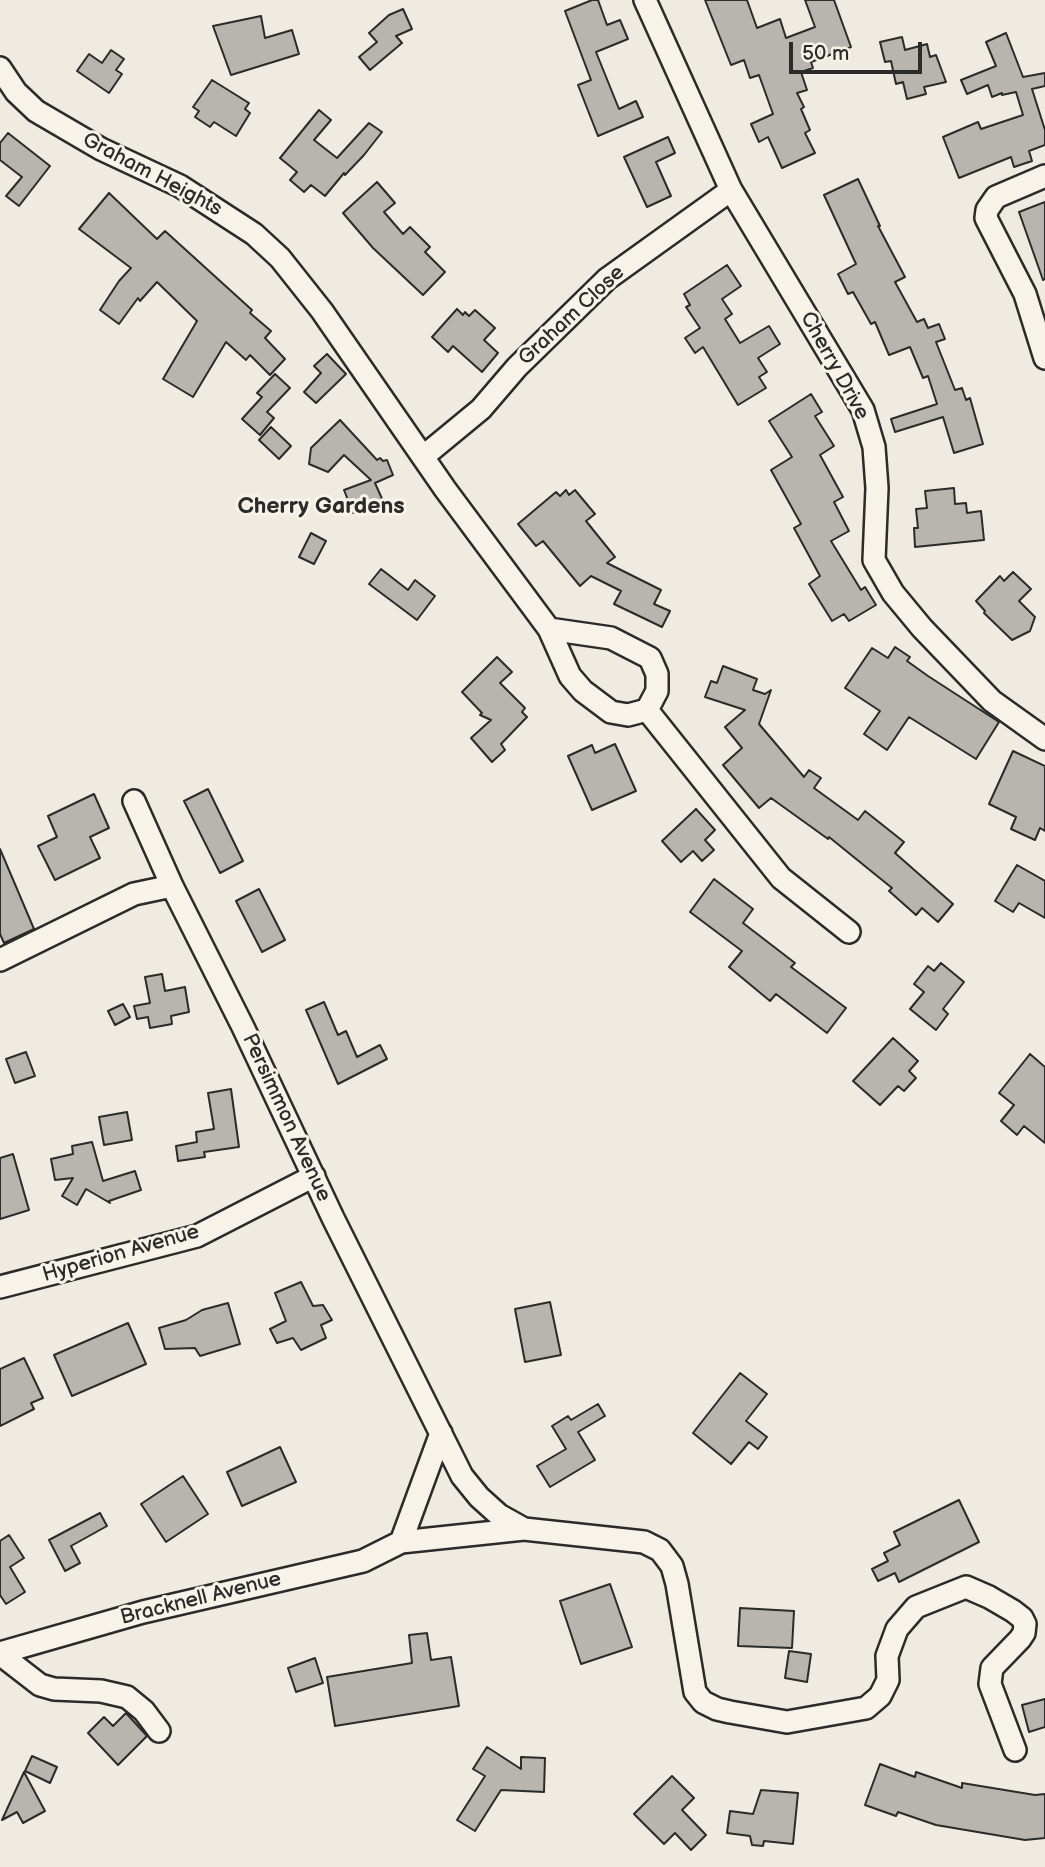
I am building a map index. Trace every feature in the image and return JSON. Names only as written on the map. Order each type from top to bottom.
[{"type":"street","name":"Cherry Drive","points":[[645,0],[731,190],[863,410],[874,447],[874,561],[893,593],[922,628],[992,701],[1045,740]]},
{"type":"street","name":"Graham Heights","points":[[0,68],[16,92],[36,111],[101,149],[180,186],[254,234],[280,258],[322,311],[445,489],[549,629],[570,676],[597,704],[611,712],[628,715],[647,710]]},
{"type":"street","points":[[1045,176],[996,197],[987,210],[986,218],[1025,294],[1045,358]]},
{"type":"street","name":"Graham Close","points":[[424,456],[481,410],[517,367],[607,279],[731,190]]},
{"type":"street","points":[[549,629],[611,638],[650,659],[657,674],[657,691],[647,710],[781,878],[849,932]]},
{"type":"street","name":"Persimmon Avenue","points":[[134,801],[172,886],[333,1218],[463,1476],[479,1497],[499,1515],[524,1529]]},
{"type":"street","points":[[0,960],[134,894],[172,886]]},
{"type":"street","name":"Hyperion Avenue","points":[[0,1287],[197,1236],[314,1176]]},
{"type":"street","points":[[401,1542],[442,1433]]},
{"type":"street","points":[[524,1529],[645,1542],[660,1550],[672,1566],[677,1584],[695,1692],[704,1702],[717,1709],[787,1722],[866,1708],[880,1696],[888,1680],[887,1656],[897,1629],[916,1607],[966,1587],[989,1597],[1013,1611],[1025,1624],[1020,1639],[992,1668],[990,1684],[1015,1750]]},
{"type":"street","name":"Bracknell Avenue","points":[[0,1653],[143,1612],[363,1560],[401,1542],[524,1529]]},
{"type":"street","points":[[0,1653],[40,1685],[54,1689],[102,1691],[127,1697],[159,1731]]},
{"type":"building","points":[[598,0],[607,25],[620,20],[628,39],[596,52],[619,109],[636,101],[643,117],[598,136],[578,85],[591,80],[565,11]]},
{"type":"building","points":[[705,0],[747,0],[757,28],[780,19],[786,38],[815,27],[805,0],[834,0],[851,47],[811,62],[813,68],[801,72],[807,90],[797,93],[810,130],[805,133],[815,153],[782,168],[768,137],[759,142],[751,124],[773,114],[759,75],[750,78],[744,60],[731,65]]},
{"type":"building","points":[[403,9],[412,29],[396,36],[402,43],[370,70],[359,57],[377,42],[369,33],[389,15]]},
{"type":"building","points":[[261,16],[265,38],[292,30],[299,54],[231,75],[213,26]]},
{"type":"building","points":[[1006,33],[1023,77],[1045,73],[1045,86],[1032,89],[1045,130],[1045,145],[1029,151],[1032,161],[1014,167],[1011,157],[959,178],[943,137],[978,122],[981,129],[1023,115],[1016,92],[992,97],[988,85],[967,94],[961,80],[996,66],[986,42]]},
{"type":"building","points":[[902,37],[905,50],[927,44],[930,57],[936,55],[946,82],[924,87],[926,94],[907,99],[903,82],[896,84],[891,61],[885,62],[880,42]]},
{"type":"building","points":[[111,50],[124,59],[116,70],[122,74],[109,93],[77,71],[89,54],[102,63]]},
{"type":"building","points":[[212,80],[249,103],[245,109],[250,113],[236,136],[214,122],[210,127],[195,117],[199,111],[193,107]]},
{"type":"building","points":[[319,110],[331,120],[314,140],[337,158],[369,123],[382,132],[325,196],[311,185],[304,192],[290,180],[297,172],[280,158]]},
{"type":"building","points":[[8,133],[50,166],[19,206],[6,196],[22,177],[0,160],[0,143]]},
{"type":"building","points":[[668,137],[675,153],[656,162],[671,196],[647,207],[624,157]]},
{"type":"building","points":[[858,179],[878,226],[905,277],[895,282],[917,322],[924,319],[928,328],[939,324],[945,339],[936,342],[955,390],[962,388],[966,400],[970,398],[983,444],[954,453],[943,417],[895,432],[891,419],[937,404],[928,376],[923,378],[910,347],[889,355],[875,322],[871,324],[853,292],[848,294],[838,274],[856,264],[824,195]]},
{"type":"building","points":[[377,182],[395,203],[384,212],[403,234],[410,227],[430,247],[425,252],[445,272],[423,295],[373,248],[343,213]]},
{"type":"building","points":[[109,193],[157,239],[165,231],[252,310],[250,313],[271,331],[265,338],[285,359],[270,375],[250,355],[246,360],[226,342],[193,397],[163,379],[197,321],[157,282],[140,301],[138,298],[119,324],[100,310],[131,268],[79,229]]},
{"type":"building","points":[[1045,202],[1045,279],[1043,280],[1019,212]]},
{"type":"building","points":[[727,265],[741,286],[722,299],[732,314],[725,319],[740,343],[769,326],[780,344],[758,358],[767,372],[759,377],[766,388],[738,405],[703,347],[695,353],[685,338],[700,328],[686,307],[690,305],[684,294]]},
{"type":"building","points":[[457,309],[463,315],[465,312],[469,316],[475,310],[495,328],[484,340],[498,353],[482,372],[453,346],[448,352],[432,337]]},
{"type":"building","points":[[327,354],[346,374],[316,403],[304,392],[321,373],[314,366]]},
{"type":"building","points":[[275,374],[290,388],[267,412],[274,418],[260,435],[242,419],[262,397],[257,393]]},
{"type":"building","points":[[811,394],[822,412],[815,416],[834,446],[820,455],[843,497],[834,502],[849,531],[831,541],[861,590],[865,587],[876,605],[849,621],[844,614],[832,621],[809,584],[820,576],[794,528],[801,524],[771,470],[792,457],[769,421]]},
{"type":"building","points":[[340,420],[377,460],[387,460],[393,475],[375,483],[383,501],[353,513],[344,490],[371,480],[344,455],[328,472],[309,464],[311,448]]},
{"type":"building","points":[[271,427],[291,446],[279,459],[259,440]]},
{"type":"building","points":[[954,488],[955,504],[966,503],[967,513],[981,511],[984,540],[915,547],[914,528],[918,528],[916,509],[927,508],[925,491]]},
{"type":"building","points":[[566,490],[569,495],[575,490],[595,514],[586,521],[615,557],[607,563],[661,590],[654,604],[670,611],[662,627],[614,604],[621,591],[591,576],[580,586],[543,541],[536,546],[518,524],[556,492],[560,496]]},
{"type":"building","points":[[311,533],[326,541],[314,564],[299,557]]},
{"type":"building","points":[[381,569],[408,590],[415,580],[435,596],[417,620],[369,584]]},
{"type":"building","points":[[1013,572],[1031,589],[1019,601],[1035,617],[1030,631],[1012,640],[984,613],[976,601],[1000,576],[1004,581]]},
{"type":"building","points":[[895,647],[910,657],[907,661],[999,722],[976,759],[909,717],[887,750],[864,734],[880,711],[845,688],[872,648],[888,658]]},
{"type":"building","points":[[497,657],[512,672],[500,683],[525,708],[522,712],[527,717],[501,744],[505,750],[492,762],[471,738],[491,720],[480,715],[482,713],[462,692]]},
{"type":"building","points":[[723,666],[757,679],[753,690],[765,694],[771,690],[759,724],[804,777],[809,770],[821,778],[814,788],[858,820],[865,811],[904,842],[895,853],[953,904],[938,922],[922,908],[916,915],[889,891],[892,888],[829,837],[828,839],[771,798],[759,808],[723,765],[742,748],[725,727],[745,710],[705,697],[711,681],[717,683]]},
{"type":"building","points":[[615,744],[636,791],[592,810],[568,756],[592,745],[595,753]]},
{"type":"building","points":[[1013,751],[1045,766],[1045,831],[1040,828],[1035,840],[1011,829],[1016,817],[989,804]]},
{"type":"building","points":[[208,789],[243,861],[220,873],[184,801]]},
{"type":"building","points":[[94,794],[109,828],[90,837],[100,858],[55,880],[38,846],[57,837],[48,816]]},
{"type":"building","points":[[696,809],[715,830],[705,840],[714,850],[702,861],[693,851],[681,862],[662,841]]},
{"type":"building","points":[[0,849],[34,929],[4,943],[0,934]]},
{"type":"building","points":[[1017,865],[1045,881],[1045,918],[1019,903],[1013,912],[995,901]]},
{"type":"building","points":[[714,879],[753,909],[743,923],[795,963],[791,967],[846,1008],[827,1033],[776,994],[770,1001],[729,967],[742,951],[690,912]]},
{"type":"building","points":[[259,889],[285,940],[262,952],[236,901]]},
{"type":"building","points":[[941,963],[964,982],[943,1009],[948,1014],[936,1030],[910,1009],[924,992],[914,984],[928,966],[934,971]]},
{"type":"building","points":[[162,974],[165,991],[185,987],[189,1012],[171,1016],[172,1024],[150,1028],[148,1017],[137,1019],[134,1006],[150,1003],[145,977]]},
{"type":"building","points":[[324,1002],[338,1035],[346,1031],[357,1057],[380,1045],[387,1059],[338,1084],[306,1010]]},
{"type":"building","points":[[123,1004],[130,1017],[115,1025],[108,1011]]},
{"type":"building","points":[[893,1038],[918,1061],[909,1071],[916,1078],[904,1091],[898,1086],[880,1105],[853,1081]]},
{"type":"building","points":[[26,1052],[35,1076],[15,1083],[6,1059]]},
{"type":"building","points":[[1030,1054],[1045,1067],[1045,1143],[1024,1126],[1017,1135],[1001,1121],[1014,1105],[999,1093]]},
{"type":"building","points":[[231,1089],[239,1147],[204,1152],[205,1157],[178,1161],[176,1146],[197,1142],[196,1132],[214,1129],[208,1093]]},
{"type":"building","points":[[127,1112],[132,1140],[104,1145],[99,1117]]},
{"type":"building","points":[[92,1142],[103,1181],[135,1171],[141,1190],[109,1201],[110,1203],[86,1189],[77,1205],[62,1196],[73,1178],[55,1180],[51,1159],[73,1154],[72,1146]]},
{"type":"building","points":[[13,1154],[29,1210],[0,1219],[0,1158]]},
{"type":"building","points":[[301,1282],[313,1306],[323,1305],[332,1320],[321,1325],[326,1338],[301,1350],[293,1338],[277,1343],[270,1329],[286,1321],[275,1293]]},
{"type":"building","points":[[550,1302],[561,1355],[525,1362],[515,1309]]},
{"type":"building","points":[[228,1303],[240,1344],[200,1356],[195,1348],[165,1349],[159,1328],[186,1320],[202,1310]]},
{"type":"building","points":[[128,1323],[146,1364],[72,1396],[54,1355]]},
{"type":"building","points":[[24,1358],[43,1398],[31,1403],[34,1409],[0,1426],[0,1369]]},
{"type":"building","points":[[740,1373],[767,1394],[746,1421],[767,1437],[758,1449],[749,1442],[731,1464],[693,1433]]},
{"type":"building","points":[[598,1404],[605,1416],[578,1432],[595,1460],[550,1487],[537,1466],[566,1449],[552,1426],[568,1416],[571,1420]]},
{"type":"building","points":[[280,1447],[296,1482],[242,1506],[227,1472]]},
{"type":"building","points":[[183,1476],[208,1514],[166,1542],[141,1504]]},
{"type":"building","points":[[959,1500],[979,1542],[899,1582],[895,1573],[878,1581],[872,1569],[888,1561],[884,1553],[900,1545],[894,1532]]},
{"type":"building","points":[[100,1513],[107,1526],[71,1546],[80,1563],[65,1571],[49,1540]]},
{"type":"building","points":[[9,1535],[24,1558],[10,1567],[25,1592],[6,1604],[0,1595],[0,1541]]},
{"type":"building","points":[[610,1584],[632,1647],[581,1664],[560,1601]]},
{"type":"building","points":[[740,1608],[794,1611],[792,1648],[738,1646]]},
{"type":"building","points":[[427,1633],[431,1660],[451,1657],[459,1706],[335,1726],[327,1677],[412,1663],[409,1635]]},
{"type":"building","points":[[789,1651],[811,1654],[807,1682],[785,1678]]},
{"type":"building","points":[[315,1658],[323,1683],[296,1692],[288,1668]]},
{"type":"building","points":[[1045,1699],[1045,1727],[1029,1732],[1022,1705]]},
{"type":"building","points":[[126,1713],[147,1736],[118,1765],[88,1733],[104,1717],[113,1726]]},
{"type":"building","points":[[487,1747],[521,1769],[521,1757],[545,1758],[544,1792],[501,1790],[475,1831],[457,1820],[485,1776],[473,1769]]},
{"type":"building","points":[[32,1756],[57,1767],[50,1783],[25,1771]]},
{"type":"building","points":[[880,1764],[915,1777],[916,1772],[962,1788],[962,1783],[1035,1795],[1045,1794],[1045,1838],[1025,1840],[936,1825],[898,1812],[896,1816],[865,1805]]},
{"type":"building","points":[[24,1772],[45,1811],[23,1823],[17,1812],[2,1820]]},
{"type":"building","points":[[672,1776],[694,1798],[682,1810],[706,1835],[691,1850],[675,1833],[664,1844],[634,1814]]},
{"type":"building","points":[[761,1790],[798,1793],[793,1844],[764,1841],[763,1846],[752,1845],[750,1836],[727,1833],[730,1811],[753,1814]]},
{"type":"district","name":"Cherry Gardens","points":[[321,507]]}]
